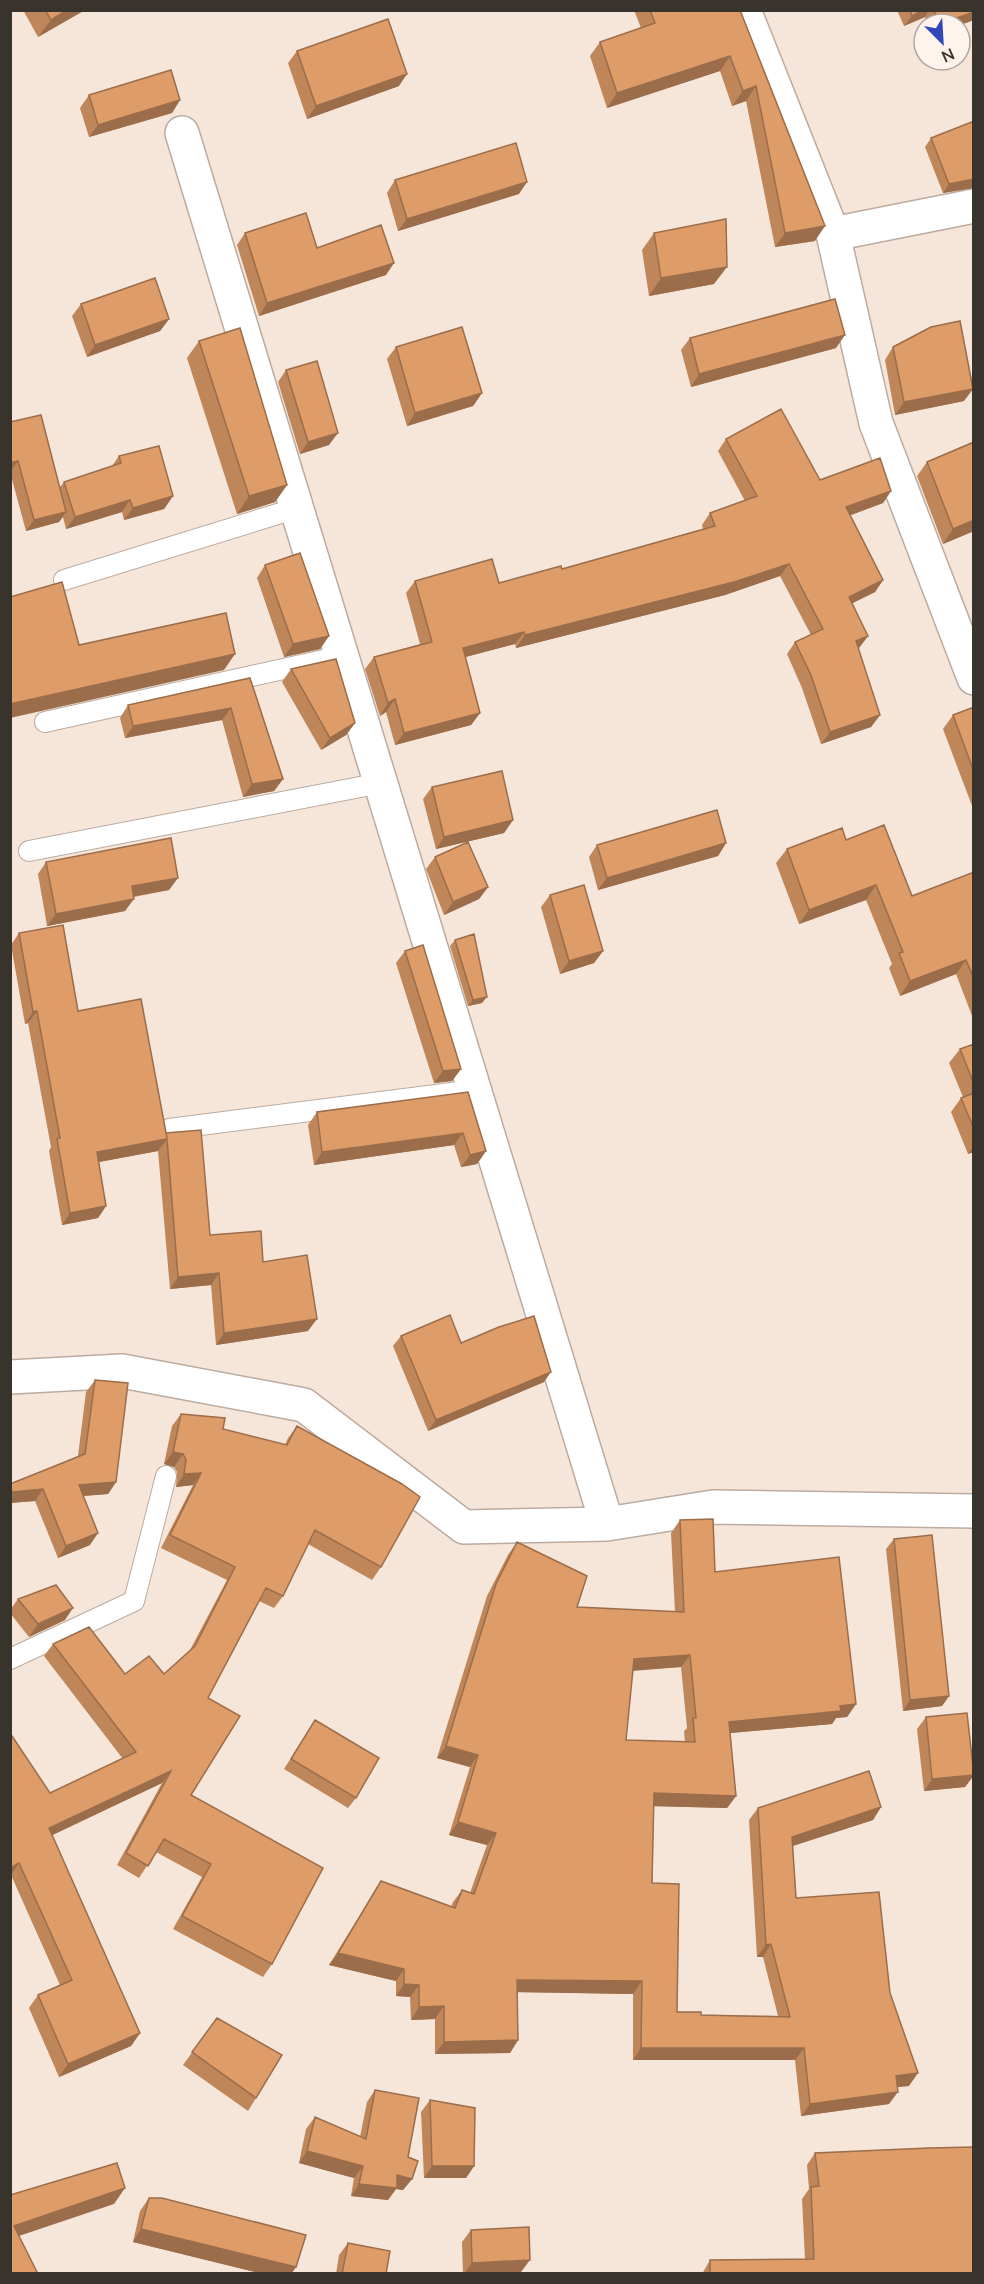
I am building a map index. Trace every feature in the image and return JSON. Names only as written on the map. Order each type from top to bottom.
[{"type":"street","points":[[744,10],[833,234],[876,423],[974,678]]},
{"type":"street","points":[[182,133],[607,1524]]},
{"type":"street","points":[[833,234],[974,206]]},
{"type":"street","points":[[10,1377],[122,1371],[304,1405],[464,1527],[607,1524],[713,1507],[974,1511]]},
{"type":"lane","points":[[64,580],[297,508]]},
{"type":"lane","points":[[45,722],[342,656]]},
{"type":"lane","points":[[29,851],[381,783]]},
{"type":"lane","points":[[169,1129],[475,1090]]},
{"type":"lane","points":[[10,1659],[134,1601],[165,1476]]},
{"type":"building","points":[[45,10],[67,10],[51,20]]},
{"type":"building","points":[[650,10],[740,10],[825,226],[785,233],[756,86],[743,91],[730,56],[617,93],[600,42],[655,23]]},
{"type":"building","points":[[910,10],[923,10],[912,12],[912,16]]},
{"type":"building","points":[[934,10],[974,10],[972,13],[935,12]]},
{"type":"building","points":[[388,19],[407,74],[316,106],[297,51]]},
{"type":"building","points":[[171,70],[180,100],[98,125],[89,95]]},
{"type":"building","points":[[974,121],[974,179],[949,184],[931,138]]},
{"type":"building","points":[[516,143],[527,182],[407,219],[395,180]]},
{"type":"building","points":[[306,213],[317,248],[381,225],[394,263],[267,303],[245,233]]},
{"type":"building","points":[[726,219],[727,267],[661,278],[654,233]]},
{"type":"building","points":[[155,278],[169,319],[95,345],[81,304]]},
{"type":"building","points":[[835,299],[845,335],[699,374],[690,338]]},
{"type":"building","points":[[960,321],[973,389],[904,402],[893,347],[931,327]]},
{"type":"building","points":[[462,327],[482,393],[415,413],[396,347]]},
{"type":"building","points":[[240,328],[287,485],[249,496],[199,341]]},
{"type":"building","points":[[317,361],[338,433],[308,442],[286,370]]},
{"type":"building","points":[[781,409],[820,480],[880,458],[891,491],[846,507],[883,580],[849,597],[868,636],[856,641],[880,715],[830,732],[811,675],[795,642],[823,629],[789,564],[734,582],[525,635],[524,632],[463,648],[480,713],[404,733],[395,699],[388,703],[374,657],[432,642],[415,581],[492,559],[499,583],[561,566],[562,569],[715,526],[710,513],[757,496],[726,439]]},
{"type":"building","points":[[41,415],[66,512],[34,520],[18,461],[10,463],[10,422]]},
{"type":"building","points":[[974,442],[974,520],[953,529],[927,462]]},
{"type":"building","points":[[159,446],[173,496],[133,508],[130,500],[75,517],[64,482],[121,463],[119,456]]},
{"type":"building","points":[[300,553],[329,636],[293,644],[265,565]]},
{"type":"building","points":[[62,582],[79,645],[226,613],[235,654],[10,704],[10,597]]},
{"type":"building","points":[[336,659],[355,723],[330,738],[291,669]]},
{"type":"building","points":[[250,678],[283,779],[252,784],[231,708],[133,726],[128,705]]},
{"type":"building","points":[[974,707],[974,772],[953,715]]},
{"type":"building","points":[[502,771],[513,820],[444,837],[432,787]]},
{"type":"building","points":[[717,810],[726,843],[607,878],[597,845]]},
{"type":"building","points":[[884,825],[912,896],[974,872],[974,979],[966,960],[910,981],[899,953],[903,952],[876,885],[809,910],[787,849],[842,828],[846,840]]},
{"type":"building","points":[[171,838],[178,878],[132,886],[134,899],[56,914],[46,862]]},
{"type":"building","points":[[468,842],[488,887],[453,902],[435,857]]},
{"type":"building","points":[[584,885],[603,951],[569,961],[550,895]]},
{"type":"building","points":[[63,925],[78,1011],[141,999],[166,1133],[201,1130],[210,1235],[261,1231],[263,1262],[307,1255],[317,1319],[224,1333],[219,1273],[178,1277],[167,1139],[97,1152],[106,1206],[70,1213],[57,1139],[60,1138],[37,1011],[33,1012],[19,933]]},
{"type":"building","points":[[474,934],[487,997],[473,1000],[455,940]]},
{"type":"building","points":[[423,945],[461,1069],[443,1071],[405,951]]},
{"type":"building","points":[[974,1044],[974,1084],[960,1049]]},
{"type":"building","points":[[468,1092],[486,1151],[470,1155],[463,1133],[322,1152],[317,1112]]},
{"type":"building","points":[[974,1093],[974,1129],[961,1098]]},
{"type":"building","points":[[450,1315],[461,1343],[499,1327],[534,1316],[551,1372],[436,1420],[401,1336]]},
{"type":"building","points":[[95,1380],[128,1383],[116,1482],[79,1485],[98,1533],[66,1546],[43,1489],[12,1492],[10,1484],[85,1454]]},
{"type":"building","points":[[181,1414],[225,1418],[223,1429],[287,1445],[297,1426],[402,1484],[420,1497],[381,1567],[315,1530],[283,1596],[266,1588],[208,1698],[240,1716],[191,1795],[323,1868],[272,1964],[182,1916],[211,1864],[164,1839],[148,1866],[126,1853],[171,1771],[49,1828],[140,2033],[68,2064],[38,1995],[72,1980],[19,1863],[10,1868],[10,1733],[50,1793],[136,1752],[53,1644],[89,1627],[125,1674],[149,1656],[164,1674],[195,1646],[235,1567],[170,1535],[201,1473],[184,1474],[186,1460],[183,1454],[173,1452]]},
{"type":"building","points":[[713,1519],[715,1572],[839,1557],[856,1704],[840,1706],[841,1711],[729,1722],[736,1796],[654,1793],[652,1883],[679,1884],[677,2012],[701,2012],[701,2015],[790,2017],[771,1944],[766,1945],[758,1808],[869,1771],[881,1807],[792,1837],[796,1898],[879,1892],[890,1993],[918,2073],[896,2076],[898,2092],[810,2104],[804,2048],[641,2048],[642,1981],[517,1980],[518,2040],[444,2042],[444,2006],[419,2007],[419,1985],[404,1984],[404,1969],[338,1953],[381,1881],[455,1908],[462,1890],[474,1894],[496,1833],[458,1822],[478,1755],[446,1746],[496,1584],[517,1542],[587,1576],[577,1607],[684,1612],[680,1520]],"holes":[[[690,1655],[696,1718],[693,1718],[695,1742],[626,1740],[634,1659]]]},
{"type":"building","points":[[932,1535],[949,1696],[910,1700],[894,1539]]},
{"type":"building","points":[[56,1585],[73,1608],[38,1624],[18,1599]]},
{"type":"building","points":[[967,1713],[974,1775],[932,1779],[926,1717]]},
{"type":"building","points":[[315,1720],[379,1758],[356,1798],[291,1759]]},
{"type":"building","points":[[217,2018],[282,2055],[256,2098],[192,2052]]},
{"type":"building","points":[[375,2090],[419,2098],[408,2157],[418,2161],[412,2179],[397,2175],[397,2188],[359,2184],[363,2166],[307,2151],[315,2117],[366,2139]]},
{"type":"building","points":[[430,2100],[475,2108],[474,2166],[432,2166]]},
{"type":"building","points":[[974,2147],[974,2274],[710,2274],[710,2260],[814,2259],[811,2187],[819,2186],[815,2153]]},
{"type":"building","points":[[117,2163],[125,2188],[14,2226],[38,2274],[10,2274],[10,2195]]},
{"type":"building","points":[[149,2198],[162,2198],[306,2235],[296,2267],[141,2229]]},
{"type":"building","points":[[529,2227],[530,2260],[472,2263],[471,2230]]},
{"type":"building","points":[[348,2243],[390,2251],[386,2274],[342,2274]]}]
